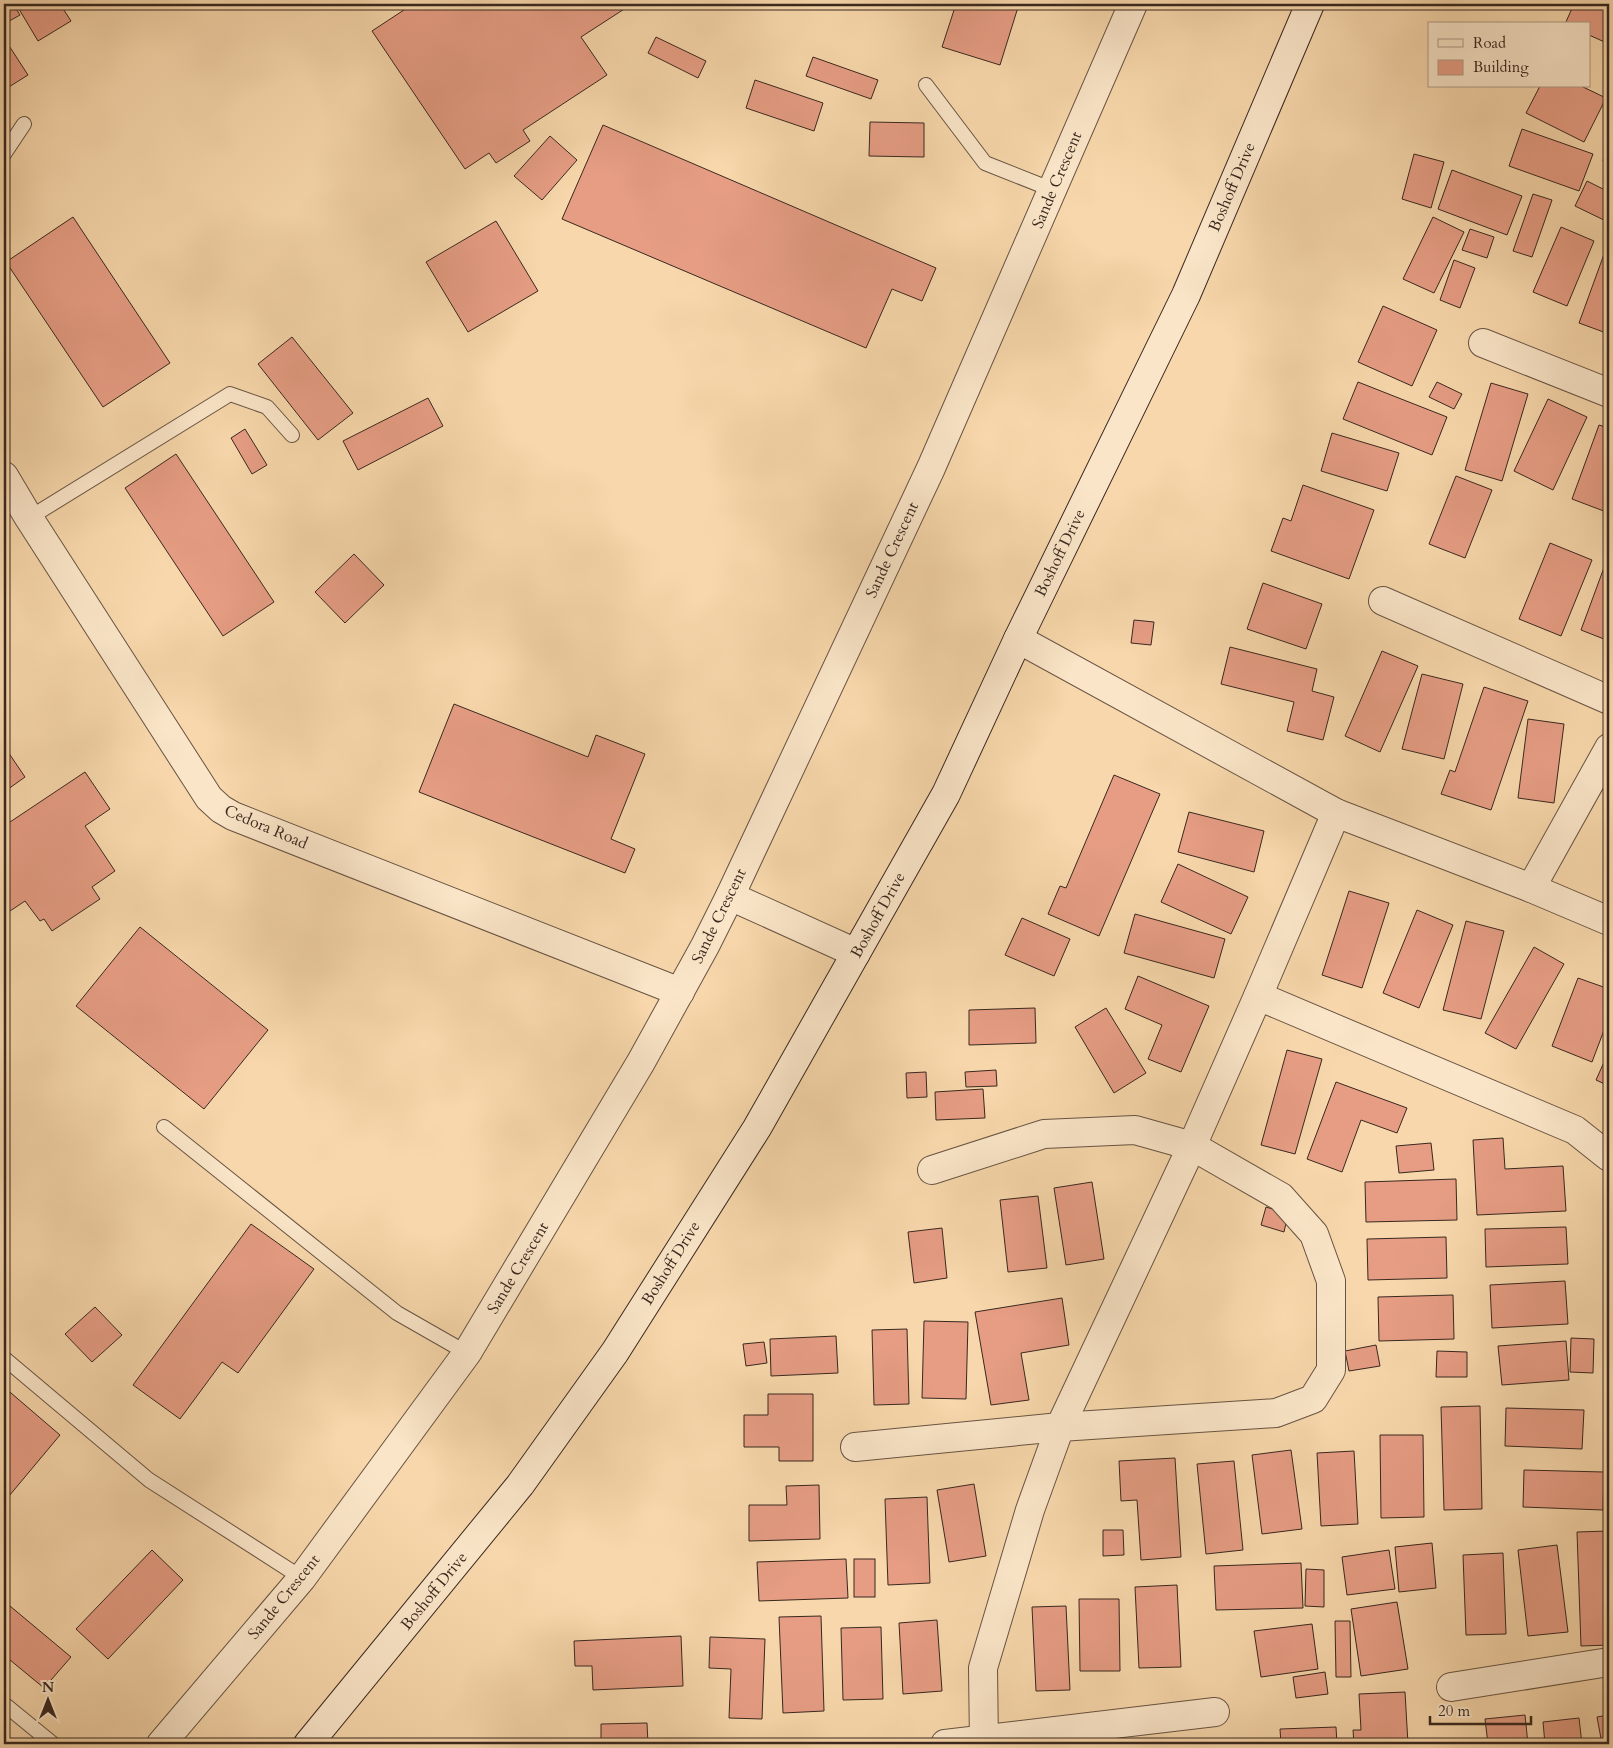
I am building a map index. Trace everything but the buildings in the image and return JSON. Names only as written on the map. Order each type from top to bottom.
[{"type":"street","name":"Sande Crescent","points":[[161,1744],[302,1578],[468,1353],[642,1062],[730,896],[931,468],[1133,4]]},
{"type":"street","name":"Boshoff Drive","points":[[308,1744],[520,1485],[615,1352],[757,1128],[946,794],[1018,640],[1186,295],[1310,4]]},
{"type":"street","points":[[1483,343],[1609,393]]},
{"type":"street","name":"Cedora Road","points":[[4,476],[209,798],[221,809],[233,816],[680,992]]},
{"type":"street","points":[[1383,601],[1609,700]]},
{"type":"street","points":[[1018,640],[1336,813],[1531,888],[1609,921]]},
{"type":"street","points":[[1531,888],[1609,748]]},
{"type":"street","points":[[984,1742],[984,1668],[1030,1510],[1060,1427],[1192,1146],[1336,813]]},
{"type":"street","points":[[730,896],[856,954]]},
{"type":"street","points":[[1258,996],[1575,1130],[1609,1157]]},
{"type":"street","points":[[855,1448],[1060,1427],[1276,1413],[1313,1399],[1331,1370],[1331,1281],[1314,1234],[1281,1197],[1192,1146],[1135,1130],[1044,1134],[932,1170]]},
{"type":"street","points":[[1451,1687],[1609,1662]]},
{"type":"street","points":[[946,1744],[984,1742],[1215,1712]]},
{"type":"lane","points":[[926,86],[985,163],[1053,190]]},
{"type":"lane","points":[[4,154],[24,124]]},
{"type":"lane","points":[[29,518],[230,394],[267,407],[292,435]]},
{"type":"lane","points":[[164,1127],[397,1313],[468,1353]]},
{"type":"lane","points":[[4,1358],[148,1480],[302,1578]]},
{"type":"lane","points":[[4,1704],[53,1744]]}]
